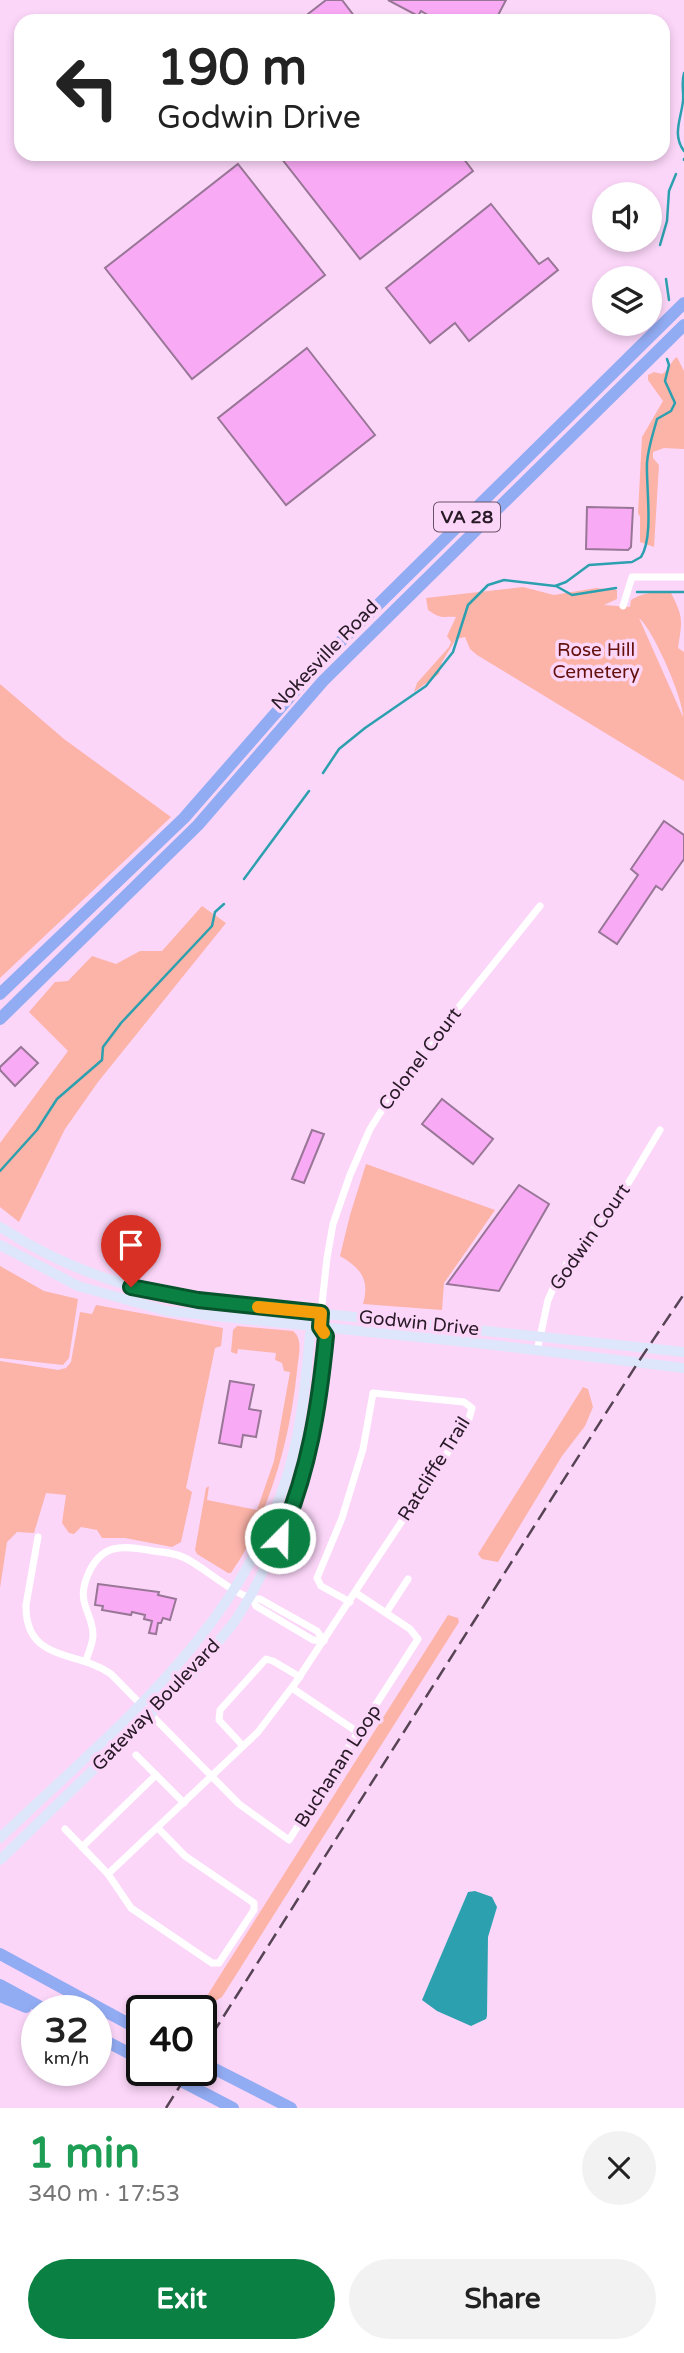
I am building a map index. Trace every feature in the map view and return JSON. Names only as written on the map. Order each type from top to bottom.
[{"type":"highway","name":"Nokesville Road","points":[[0,994],[184,818],[322,660],[684,303]]},
{"type":"highway","name":"Nokesville Road","points":[[0,1018],[198,825],[323,681],[684,325]]},
{"type":"highway","points":[[0,1954],[126,2022]]},
{"type":"highway","points":[[0,1985],[21,1996]]},
{"type":"highway","points":[[0,1996],[21,2005]]},
{"type":"highway","points":[[217,2070],[291,2108]]},
{"type":"highway","points":[[190,2086],[228,2106]]},
{"type":"street","points":[[624,606],[629,582],[634,576],[684,577]]},
{"type":"street","name":"Colonel Court","points":[[321,1313],[331,1233],[350,1175],[370,1129],[402,1078],[540,906]]},
{"type":"street","name":"Godwin Court","points":[[537,1351],[548,1300],[556,1282],[568,1262],[623,1192],[660,1130]]},
{"type":"street","name":"Godwin Drive","points":[[0,1227],[83,1271],[161,1295],[684,1352]]},
{"type":"street","name":"Godwin Drive","points":[[0,1245],[78,1286],[167,1311],[684,1368]]},
{"type":"street","points":[[78,1286],[83,1271]]},
{"type":"street","name":"Gateway Boulevard","points":[[0,1860],[152,1714],[214,1648],[251,1598],[303,1481],[312,1444],[326,1336],[320,1327],[321,1313]]},
{"type":"street","name":"Gateway Boulevard","points":[[0,1838],[194,1648],[235,1589],[266,1532],[282,1493],[298,1431],[310,1334],[320,1327]]},
{"type":"street","name":"Ratcliffe Trail","points":[[108,1874],[258,1732],[292,1688],[300,1677],[350,1602],[356,1593],[468,1422],[472,1408],[464,1402],[373,1393],[363,1449],[342,1518],[317,1578],[321,1586],[350,1602]]},
{"type":"street","name":"Buchanan Loop","points":[[38,1537],[26,1605],[29,1626],[36,1640],[57,1655],[86,1661],[111,1674],[252,1815],[289,1840],[418,1639],[410,1629],[356,1593]]},
{"type":"street","points":[[86,1661],[93,1635],[84,1610],[86,1580],[93,1564],[105,1552],[119,1546],[184,1557],[251,1598],[256,1606],[313,1640],[324,1641]]},
{"type":"street","points":[[386,1613],[408,1579]]},
{"type":"street","points":[[243,1746],[219,1720],[220,1710],[266,1659],[300,1677]]},
{"type":"street","points":[[292,1688],[359,1733]]},
{"type":"street","points":[[136,1755],[184,1803]]},
{"type":"street","points":[[82,1847],[156,1775]]},
{"type":"street","points":[[65,1829],[108,1874],[131,1908],[212,1963],[219,1963],[254,1910],[254,1903],[185,1856],[158,1828]]},
{"type":"green space","points":[[677,357],[684,371],[684,449],[664,448],[653,452],[653,458],[659,465],[654,547],[640,542],[638,513],[642,437],[663,401],[648,380],[648,375],[654,372],[662,374]]},
{"type":"green space","name":"Rose Hill Cemetery","points":[[523,587],[554,595],[596,588],[617,590],[617,599],[604,605],[630,607],[631,600],[641,595],[671,593],[681,620],[678,648],[684,652],[684,781],[477,655],[470,649],[465,637],[456,639],[442,662],[439,674],[414,692],[417,683],[449,647],[451,642],[447,636],[456,617],[442,617],[428,610],[426,598]],"holes":[[[639,618],[673,681],[683,717]]]},
{"type":"green space","points":[[0,684],[64,739],[171,817],[0,978]]},
{"type":"green space","points":[[202,906],[226,923],[98,1082],[65,1129],[19,1222],[0,1207],[0,1143],[68,1051],[29,1012],[55,982],[68,981],[92,956],[116,964],[140,951],[162,951]]},
{"type":"green space","points":[[366,1164],[495,1210],[444,1283],[442,1310],[363,1304],[365,1288],[362,1275],[340,1256]]},
{"type":"green space","points":[[0,1266],[44,1291],[78,1299],[69,1358],[63,1365],[0,1358]]},
{"type":"green space","points":[[96,1305],[223,1328],[221,1346],[215,1348],[186,1488],[192,1492],[181,1542],[172,1547],[125,1538],[102,1538],[97,1530],[81,1527],[74,1534],[69,1533],[62,1523],[66,1495],[46,1493],[34,1533],[17,1532],[7,1542],[0,1588],[0,1361],[58,1370],[66,1368],[71,1362],[80,1312],[92,1314]]},
{"type":"green space","points":[[237,1326],[293,1331],[300,1349],[291,1416],[274,1483],[245,1550],[231,1573],[228,1573],[197,1554],[195,1550],[206,1488],[209,1486],[207,1500],[257,1510],[274,1461],[290,1372],[284,1371],[282,1363],[275,1360],[276,1353],[238,1349],[237,1354],[231,1352],[233,1330]]},
{"type":"green space","points":[[583,1387],[588,1389],[593,1407],[585,1426],[562,1456],[498,1562],[482,1559],[478,1554]]},
{"type":"green space","points":[[448,1615],[458,1618],[459,1622],[222,1997],[217,2000],[217,1995],[208,1995]]},
{"type":"water","points":[[475,1891],[492,1897],[497,1907],[488,1937],[487,2016],[471,2026],[437,2011],[422,2000],[468,1892]]},
{"type":"building","points":[[326,0],[342,0],[353,14],[308,14]]},
{"type":"building","points":[[388,0],[506,0],[499,14],[426,14],[421,11],[414,14]]},
{"type":"building","points":[[283,161],[465,161],[473,171],[360,259]]},
{"type":"building","points":[[238,164],[325,275],[192,379],[105,268]]},
{"type":"building","points":[[491,204],[539,264],[548,258],[558,270],[469,341],[455,323],[430,343],[386,288]]},
{"type":"building","points":[[307,348],[375,435],[286,505],[218,418]]},
{"type":"building","points":[[587,507],[633,508],[631,547],[628,550],[586,549]]},
{"type":"building","points":[[664,821],[684,835],[684,859],[662,890],[656,886],[617,944],[599,932],[638,875],[631,869]]},
{"type":"building","points":[[21,1047],[38,1063],[15,1086],[0,1067]]},
{"type":"building","points":[[442,1099],[493,1139],[473,1164],[422,1124]]},
{"type":"building","points":[[312,1130],[324,1134],[304,1183],[292,1179]]},
{"type":"building","points":[[519,1185],[549,1204],[499,1291],[447,1284]]},
{"type":"building","points":[[230,1381],[254,1385],[249,1409],[261,1411],[256,1437],[243,1435],[241,1447],[219,1443]]},
{"type":"building","points":[[98,1584],[159,1592],[158,1595],[176,1599],[170,1620],[163,1618],[161,1623],[158,1623],[156,1634],[149,1633],[152,1621],[144,1619],[145,1615],[102,1610],[103,1606],[95,1605]]},
{"type":"waterway","points":[[684,73],[678,127],[678,139],[684,151]]},
{"type":"waterway","points":[[662,238],[667,221],[669,191],[676,174]]},
{"type":"waterway","points":[[666,279],[669,300]]},
{"type":"waterway","points":[[323,773],[339,749],[426,686],[453,652],[468,605],[488,585],[504,580],[555,586],[566,582],[589,565],[632,562],[641,557],[648,525],[647,463],[650,446],[657,419],[671,411],[675,403],[665,381],[669,365],[667,359]]},
{"type":"waterway","points":[[556,586],[572,595],[616,588]]},
{"type":"waterway","points":[[637,592],[684,592]]},
{"type":"waterway","points":[[244,879],[309,791]]},
{"type":"waterway","points":[[0,1171],[37,1130],[57,1099],[102,1060],[103,1047],[121,1023],[212,926],[215,912],[224,904]]},
{"type":"railway","points":[[217,2027],[684,1294]]},
{"type":"railway","points":[[166,2108],[180,2086]]},
{"type":"slow traffic","points":[[258,1307],[321,1313],[320,1327],[324,1333]]},
{"type":"route","points":[[131,1287],[198,1300],[321,1313],[320,1327],[326,1336],[312,1444],[303,1481],[280,1538]]}]
